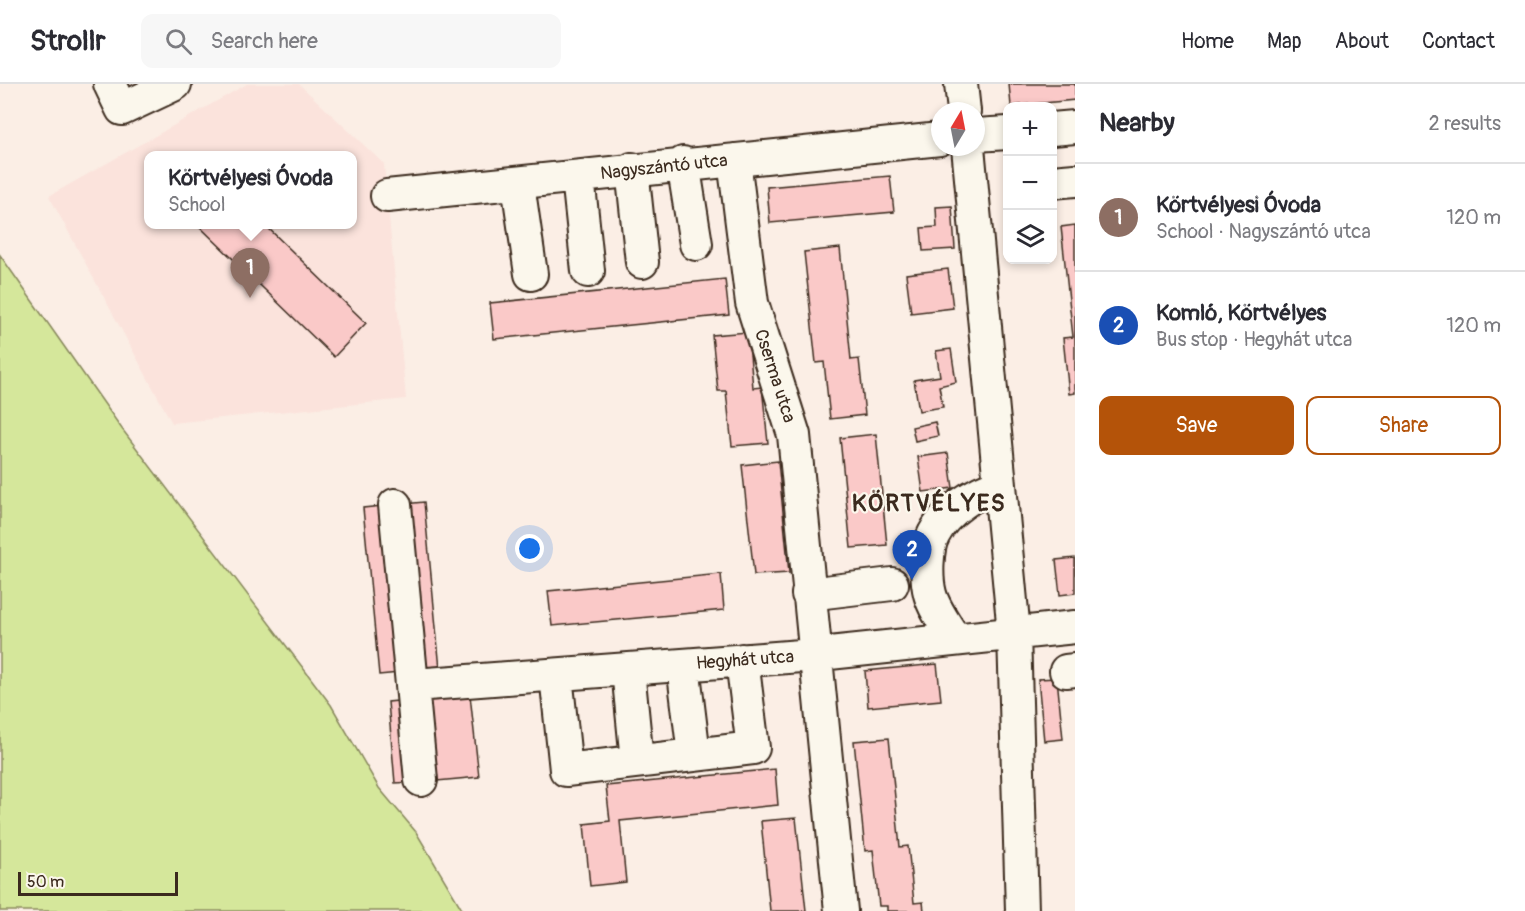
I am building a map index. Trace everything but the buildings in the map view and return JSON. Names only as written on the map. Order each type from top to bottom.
[{"type":"street","points":[[110,84],[122,110],[176,84]]},
{"type":"street","points":[[961,84],[963,102]]},
{"type":"street","points":[[1057,129],[1075,127]]},
{"type":"street","points":[[985,134],[1003,133]]},
{"type":"street","name":"Nagyszántó utca","points":[[387,196],[518,184],[683,163],[931,140]]},
{"type":"street","points":[[969,156],[1014,633],[1022,911]]},
{"type":"street","name":"Cserma utca","points":[[734,160],[752,303],[794,435],[841,911]]},
{"type":"street","points":[[683,163],[696,244]]},
{"type":"street","points":[[632,170],[642,262]]},
{"type":"street","points":[[578,177],[588,271]]},
{"type":"street","points":[[1057,182],[1075,180]]},
{"type":"street","points":[[518,184],[531,274]]},
{"type":"street","points":[[954,638],[930,594],[928,566],[933,535],[948,518],[979,491],[999,485]]},
{"type":"street","points":[[394,505],[414,685],[421,780]]},
{"type":"street","points":[[808,594],[892,584]]},
{"type":"street","name":"Hegyhát utca","points":[[414,685],[816,654],[1075,627]]},
{"type":"street","points":[[556,675],[566,770],[753,747],[742,660]]},
{"type":"street","points":[[683,665],[694,754]]},
{"type":"street","points":[[628,670],[637,761]]},
{"type":"shaded area","points":[[247,84],[299,84],[384,164],[406,399],[172,423],[49,196]]},
{"type":"green space","points":[[0,255],[122,429],[331,705],[379,788],[416,832],[463,911],[0,911]]},
{"type":"place","name":"Körtvélyesi Óvoda","points":[[250,298]]},
{"type":"place","name":"Komló, Körtvélyes","points":[[912,580]]},
{"type":"district","name":"KÖRTVÉLYES","points":[[929,503]]}]
